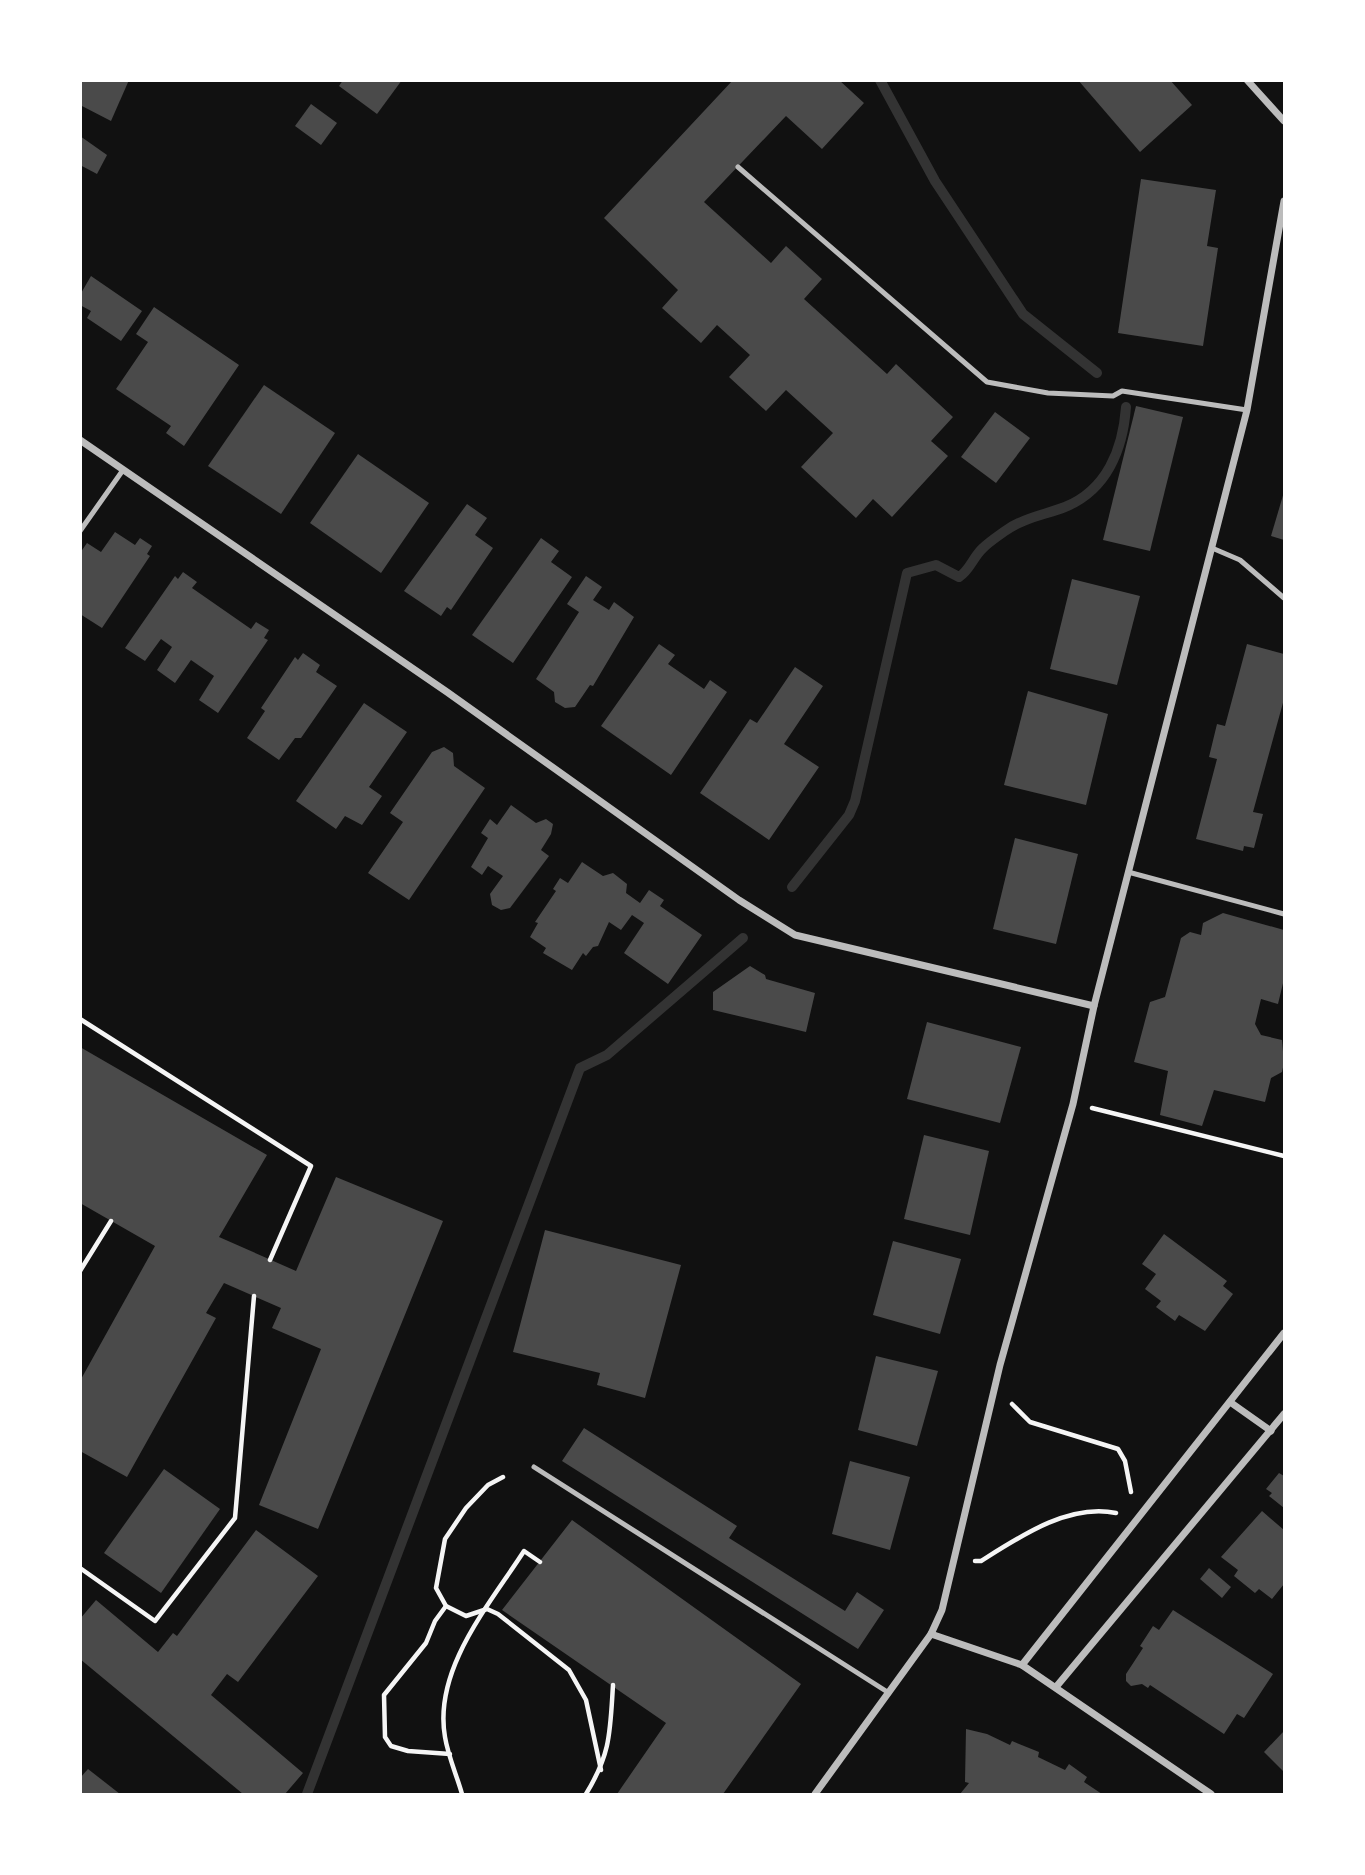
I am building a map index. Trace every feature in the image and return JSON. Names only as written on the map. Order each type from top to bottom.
[{"type":"street","points":[[1247,80],[1284,121]]},
{"type":"street","points":[[815,1794],[930,1634],[942,1610],[995,1386],[1073,1104],[1094,1006],[1247,410],[1284,201]]},
{"type":"street","points":[[80,440],[447,692],[740,900],[795,935],[1094,1006]]},
{"type":"street","points":[[1022,1665],[1284,1333]]},
{"type":"street","points":[[1230,1402],[1271,1432]]},
{"type":"street","points":[[1056,1687],[1284,1414]]},
{"type":"street","points":[[930,1634],[1022,1665],[1211,1794]]},
{"type":"lane","points":[[738,167],[987,382],[1048,393],[1113,396],[1122,391],[1247,410]]},
{"type":"lane","points":[[80,531],[123,470]]},
{"type":"lane","points":[[1212,548],[1240,560],[1284,597]]},
{"type":"lane","points":[[1128,872],[1284,914]]},
{"type":"lane","points":[[534,1467],[888,1693]]},
{"type":"path","points":[[80,1019],[311,1166],[270,1260]]},
{"type":"path","points":[[1073,1104],[1284,1156]]},
{"type":"path","points":[[80,1271],[111,1221]]},
{"type":"path","points":[[80,1568],[155,1621],[235,1518],[254,1296]]},
{"type":"path","points":[[954,1562],[981,1561],[1040,1524],[1103,1511],[1138,1518],[1125,1461],[1118,1449],[1030,1422],[995,1386]]},
{"type":"path","points":[[487,1609],[466,1616],[446,1606],[436,1588],[445,1539],[466,1508],[488,1485],[503,1477]]},
{"type":"path","points":[[462,1794],[444,1736],[446,1699],[457,1659],[524,1550],[540,1562]]},
{"type":"path","points":[[446,1606],[435,1621],[426,1643],[384,1695],[385,1737],[391,1746],[408,1751],[450,1754]]},
{"type":"path","points":[[487,1609],[569,1670],[586,1700],[601,1770]]},
{"type":"path","points":[[586,1794],[601,1770],[610,1744],[613,1685]]},
{"type":"building","points":[[80,80],[129,80],[111,121],[80,105]]},
{"type":"building","points":[[343,80],[402,80],[377,114],[339,86]]},
{"type":"building","points":[[733,80],[839,80],[864,103],[822,149],[786,116],[704,202],[771,263],[786,246],[822,279],[804,299],[887,374],[896,364],[953,417],[931,441],[948,456],[892,517],[873,499],[856,518],[801,467],[833,433],[786,390],[766,411],[729,377],[750,355],[717,325],[701,343],[662,308],[678,290],[604,218]]},
{"type":"building","points":[[1078,80],[1170,80],[1192,105],[1140,152]]},
{"type":"building","points":[[311,104],[337,123],[321,145],[295,126]]},
{"type":"building","points":[[80,136],[107,155],[97,174],[80,165]]},
{"type":"building","points":[[1141,179],[1216,190],[1207,246],[1218,248],[1203,346],[1118,333]]},
{"type":"building","points":[[91,276],[142,311],[121,341],[87,318],[91,311],[80,305],[80,295]]},
{"type":"building","points":[[154,307],[239,365],[184,446],[166,433],[171,426],[116,389],[148,342],[136,334]]},
{"type":"building","points":[[264,385],[335,433],[281,514],[208,466]]},
{"type":"building","points":[[1136,406],[1183,417],[1150,551],[1103,540]]},
{"type":"building","points":[[995,412],[1030,438],[996,483],[961,457]]},
{"type":"building","points":[[358,454],[429,503],[381,573],[310,523]]},
{"type":"building","points":[[1284,492],[1284,540],[1271,536]]},
{"type":"building","points":[[467,504],[487,518],[475,535],[493,548],[451,610],[447,607],[441,616],[404,591]]},
{"type":"building","points":[[115,532],[135,545],[140,538],[152,546],[147,554],[150,556],[102,628],[80,614],[80,553],[87,543],[101,552]]},
{"type":"building","points":[[541,538],[559,551],[551,562],[572,577],[513,663],[472,635]]},
{"type":"building","points":[[183,572],[197,582],[192,588],[251,629],[256,622],[269,630],[264,638],[268,640],[218,713],[199,700],[214,676],[191,660],[175,683],[157,670],[172,647],[161,639],[145,661],[125,648],[175,576],[178,579]]},
{"type":"building","points":[[586,576],[602,587],[593,600],[609,610],[614,602],[634,617],[593,686],[590,685],[575,707],[565,708],[555,702],[554,692],[536,679],[579,612],[567,604]]},
{"type":"building","points":[[1072,579],[1140,596],[1117,685],[1050,669]]},
{"type":"building","points":[[659,644],[675,655],[668,664],[704,689],[710,680],[727,692],[671,775],[601,726]]},
{"type":"building","points":[[1247,644],[1284,654],[1284,699],[1253,812],[1263,814],[1254,848],[1244,846],[1243,851],[1196,839],[1217,759],[1209,757],[1217,724],[1225,726]]},
{"type":"building","points":[[303,653],[320,665],[316,672],[337,686],[301,738],[295,738],[279,760],[247,738],[265,711],[261,708],[295,657],[298,660]]},
{"type":"building","points":[[795,667],[823,686],[784,744],[819,767],[769,840],[700,793],[750,719],[757,723]]},
{"type":"building","points":[[1028,691],[1108,714],[1086,805],[1004,785]]},
{"type":"building","points":[[364,703],[407,732],[369,787],[382,796],[362,825],[345,816],[336,829],[296,801]]},
{"type":"building","points":[[444,747],[453,753],[454,766],[485,788],[409,900],[368,873],[403,822],[390,813],[432,752]]},
{"type":"building","points":[[511,805],[536,823],[546,819],[553,824],[551,834],[541,850],[549,856],[510,908],[501,910],[492,905],[490,894],[503,876],[488,866],[482,875],[471,867],[488,838],[481,833],[490,819],[497,825]]},
{"type":"building","points":[[1015,838],[1078,854],[1056,944],[993,929]]},
{"type":"building","points":[[582,862],[603,876],[613,873],[627,884],[626,893],[640,903],[649,890],[664,900],[660,906],[702,935],[668,984],[624,953],[644,923],[632,915],[621,930],[609,922],[598,946],[593,947],[586,956],[583,953],[572,970],[543,953],[546,948],[530,937],[538,923],[535,922],[556,891],[553,889],[560,878],[568,883]]},
{"type":"building","points":[[1223,913],[1284,930],[1284,979],[1278,1004],[1261,999],[1255,1024],[1261,1035],[1282,1040],[1284,1063],[1282,1072],[1271,1078],[1265,1102],[1214,1090],[1202,1126],[1160,1115],[1168,1071],[1134,1062],[1150,1002],[1165,997],[1181,938],[1190,932],[1201,935],[1203,923]]},
{"type":"building","points":[[750,966],[765,975],[766,979],[815,993],[806,1032],[713,1010],[713,992]]},
{"type":"building","points":[[927,1022],[1021,1047],[1000,1123],[907,1099]]},
{"type":"building","points":[[80,1047],[267,1155],[219,1237],[296,1271],[336,1177],[443,1221],[318,1529],[259,1505],[321,1349],[272,1328],[281,1308],[224,1283],[206,1313],[216,1318],[127,1477],[80,1451],[80,1381],[155,1246],[80,1203]]},
{"type":"building","points":[[924,1135],[989,1151],[970,1235],[904,1219]]},
{"type":"building","points":[[545,1230],[681,1265],[645,1398],[597,1385],[600,1373],[513,1352]]},
{"type":"building","points":[[1164,1234],[1227,1281],[1223,1286],[1233,1294],[1205,1331],[1179,1315],[1175,1321],[1156,1307],[1161,1301],[1145,1289],[1156,1274],[1142,1264]]},
{"type":"building","points":[[893,1241],[961,1259],[940,1334],[873,1315]]},
{"type":"building","points":[[876,1356],[938,1371],[917,1446],[858,1430]]},
{"type":"building","points":[[584,1428],[737,1526],[729,1538],[845,1611],[857,1592],[884,1610],[858,1649],[562,1461]]},
{"type":"building","points":[[850,1461],[910,1477],[890,1550],[832,1534]]},
{"type":"building","points":[[164,1469],[220,1509],[161,1593],[104,1553]]},
{"type":"building","points":[[1279,1473],[1284,1476],[1284,1508],[1269,1496],[1272,1493],[1266,1489]]},
{"type":"building","points":[[1262,1511],[1284,1530],[1284,1584],[1272,1599],[1259,1589],[1255,1593],[1234,1576],[1238,1570],[1221,1557]]},
{"type":"building","points":[[572,1520],[801,1684],[723,1794],[617,1794],[666,1723],[502,1610]]},
{"type":"building","points":[[256,1530],[318,1576],[238,1682],[227,1674],[211,1695],[303,1773],[285,1794],[243,1794],[80,1659],[80,1619],[96,1600],[158,1652],[173,1633],[177,1636]]},
{"type":"building","points":[[1209,1568],[1231,1587],[1222,1598],[1200,1579]]},
{"type":"building","points":[[1173,1610],[1273,1674],[1244,1718],[1237,1714],[1224,1734],[1150,1685],[1148,1688],[1142,1684],[1131,1686],[1126,1681],[1126,1674],[1153,1626],[1159,1630]]},
{"type":"building","points":[[966,1729],[987,1734],[1010,1745],[1012,1741],[1039,1752],[1038,1757],[1065,1770],[1069,1764],[1087,1777],[1084,1782],[1102,1794],[960,1794],[969,1783],[965,1782]]},
{"type":"building","points":[[1284,1731],[1284,1772],[1264,1752]]},
{"type":"building","points":[[88,1769],[120,1794],[80,1794],[80,1778]]},
{"type":"waterway","points":[[880,80],[935,181],[1023,314],[1097,373]]},
{"type":"waterway","points":[[792,887],[849,815],[855,801],[907,573],[936,565],[959,577],[983,548],[1012,527],[1080,500],[1102,479],[1110,466],[1121,438],[1126,407]]},
{"type":"waterway","points":[[307,1794],[580,1068],[607,1055],[743,938]]}]
